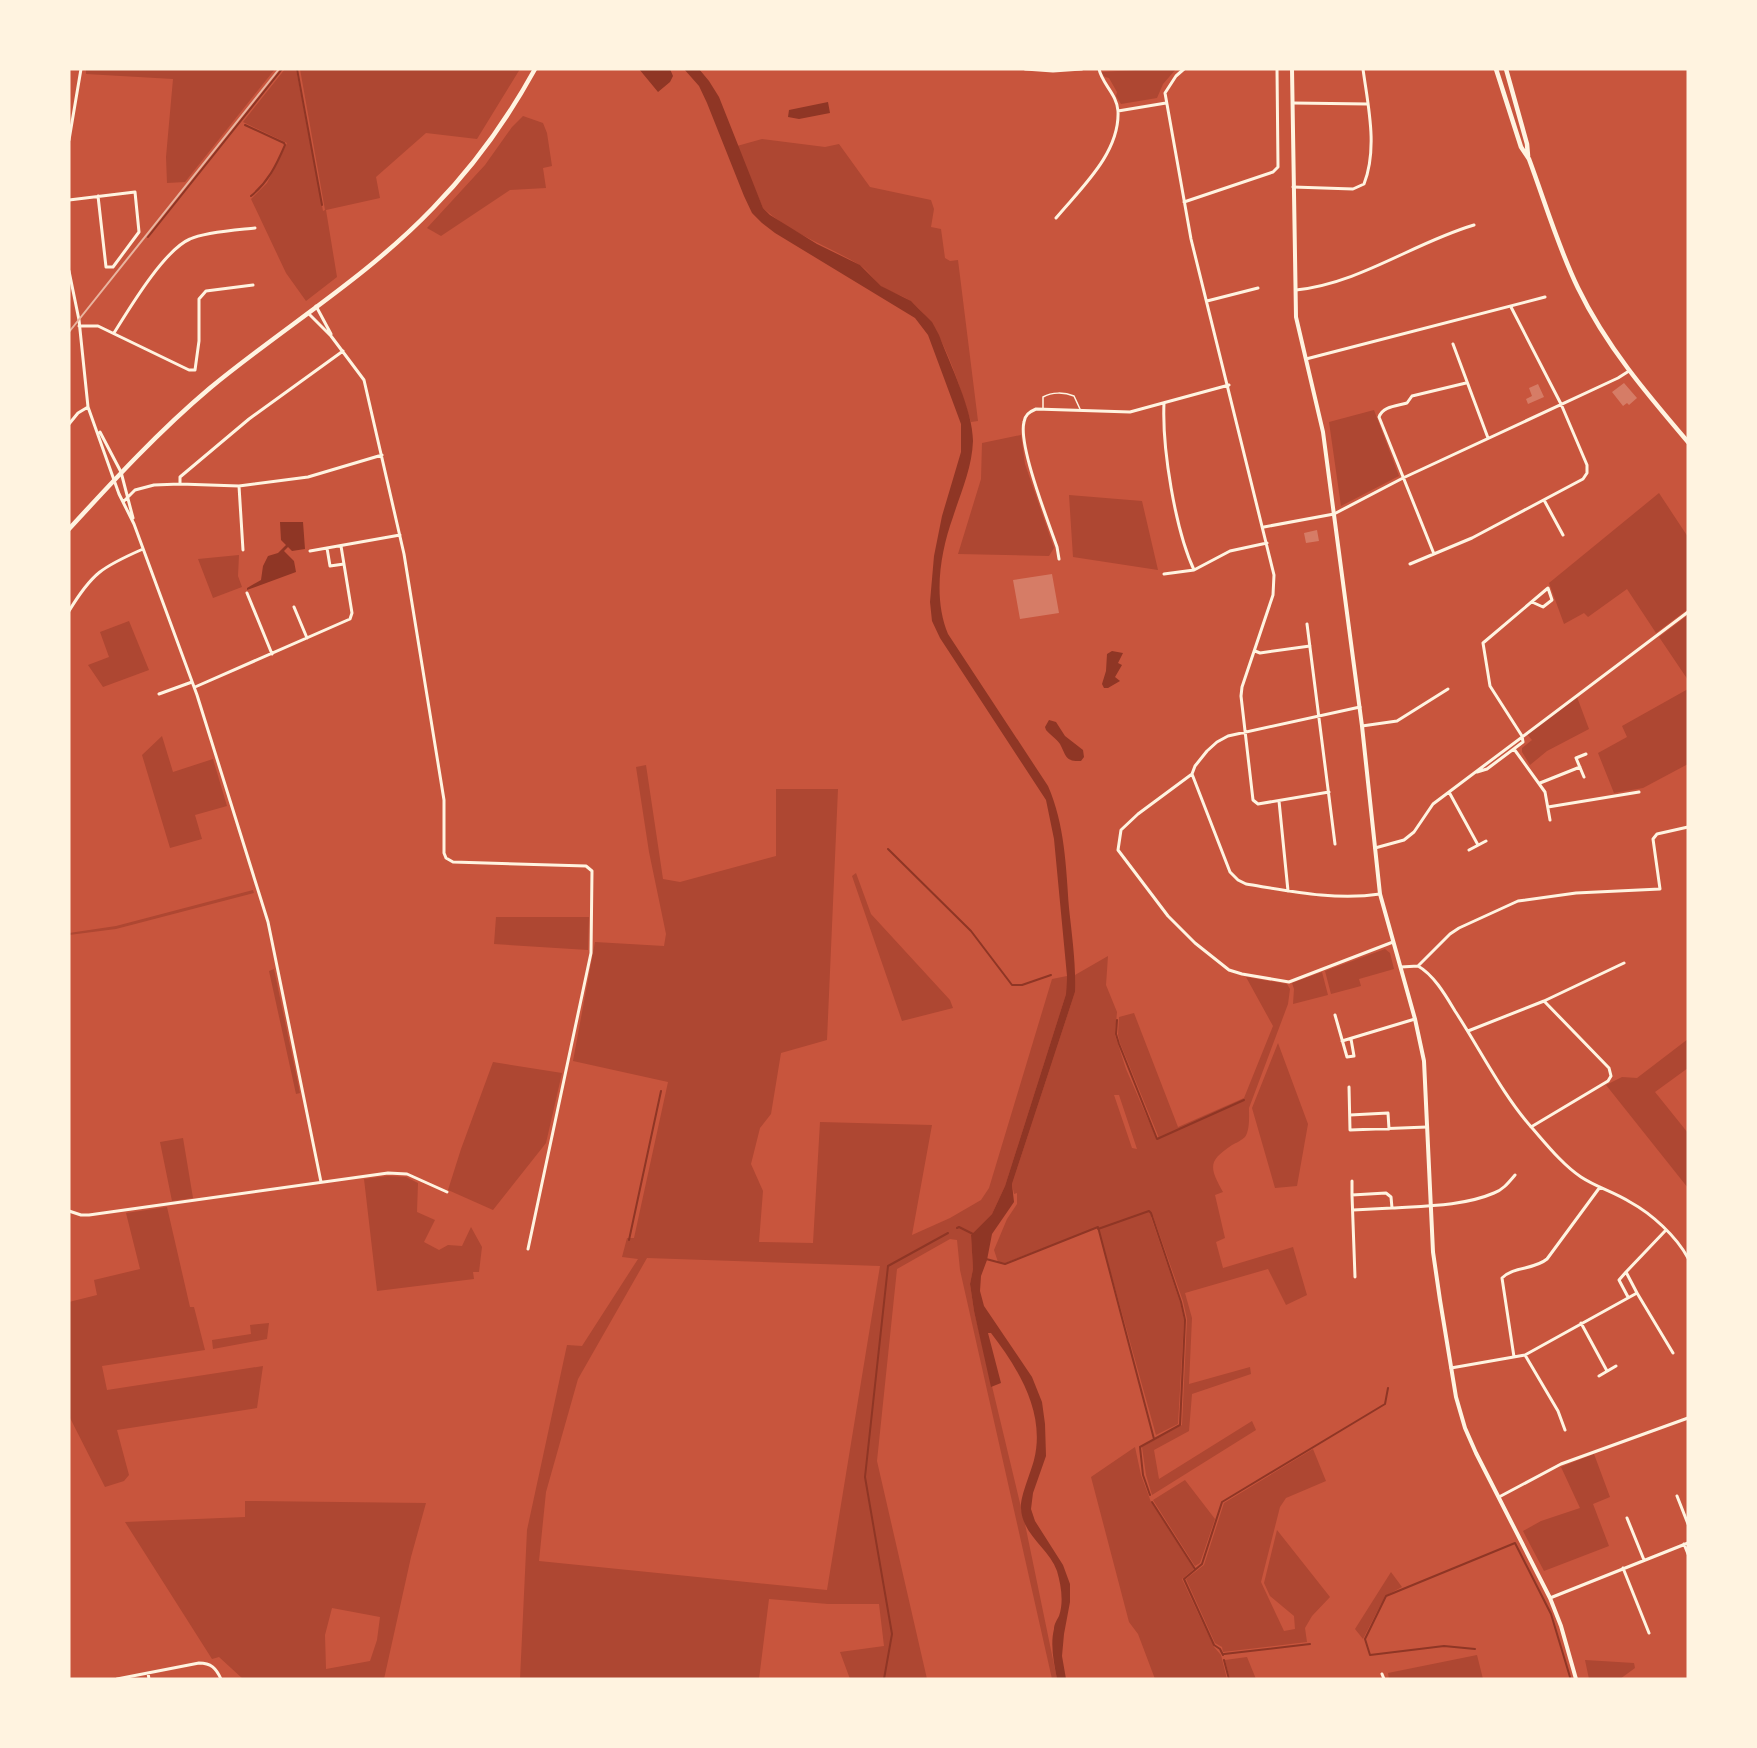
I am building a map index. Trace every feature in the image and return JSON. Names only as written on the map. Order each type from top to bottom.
[{"type":"main road","points":[[69,530],[114,479],[210,388],[401,239],[433,208],[492,138],[535,69]]},
{"type":"main road","points":[[1496,69],[1518,138],[1529,159],[1577,288],[1591,314],[1629,371],[1688,442]]},
{"type":"main road","points":[[1506,69],[1529,159]]},
{"type":"street","points":[[69,140],[81,69]]},
{"type":"street","points":[[1025,69],[1082,69]]},
{"type":"street","points":[[1056,218],[1104,159],[1114,140],[1118,111],[1115,98],[1099,69]]},
{"type":"street","points":[[1184,69],[1168,86],[1165,93],[1166,103],[1184,201],[1264,527],[1275,585],[1241,696],[1253,800],[1258,804],[1329,792]]},
{"type":"street","points":[[1184,201],[1273,172],[1278,167],[1277,69]]},
{"type":"street","points":[[1292,69],[1294,290],[1297,321],[1323,432],[1360,707],[1380,894],[1415,1019],[1424,1061],[1433,1252],[1456,1397],[1465,1428],[1550,1598],[1561,1626],[1576,1679]]},
{"type":"street","points":[[1293,187],[1353,189],[1362,187],[1367,176],[1371,146],[1363,69]]},
{"type":"street","points":[[1118,111],[1166,103]]},
{"type":"street","points":[[1293,103],[1368,104]]},
{"type":"street","points":[[69,200],[98,196],[135,192],[139,232],[113,267],[106,267],[98,196]]},
{"type":"street","points":[[1294,290],[1329,284],[1362,273],[1445,233],[1474,225]]},
{"type":"street","points":[[114,333],[146,284],[184,242],[196,237],[255,228]]},
{"type":"street","points":[[69,270],[80,326],[88,408],[114,479],[134,524]]},
{"type":"street","points":[[80,326],[98,326],[189,370],[195,370],[200,341],[199,299],[202,294],[206,291],[253,285]]},
{"type":"street","points":[[1207,301],[1258,288]]},
{"type":"street","points":[[1306,359],[1545,297]]},
{"type":"street","points":[[316,306],[331,336]]},
{"type":"street","points":[[1410,564],[1472,538],[1544,500],[1583,479],[1588,469],[1561,404],[1511,307]]},
{"type":"street","points":[[308,312],[331,336],[364,380],[401,535],[444,800],[444,853],[446,858],[453,862],[585,866],[592,871],[591,953],[528,1249]]},
{"type":"street","points":[[1453,344],[1488,438]]},
{"type":"street","points":[[180,484],[180,477],[249,419],[343,351]]},
{"type":"street","points":[[1264,527],[1334,514],[1403,478],[1629,371]]},
{"type":"street","points":[[1434,554],[1379,417],[1385,408],[1407,403],[1412,396],[1466,382]]},
{"type":"street","points":[[1059,559],[1029,463],[1023,429],[1029,412],[1043,409],[1130,412],[1229,385]]},
{"type":"street","points":[[1164,403],[1165,436],[1177,516],[1187,554],[1194,570]]},
{"type":"street","points":[[69,424],[78,413],[88,408]]},
{"type":"street","points":[[96,426],[121,472],[142,549],[194,687],[267,922],[321,1182]]},
{"type":"street","points":[[123,501],[135,490],[154,485],[239,486],[308,477],[382,455]]},
{"type":"street","points":[[239,486],[243,550]]},
{"type":"street","points":[[1544,500],[1563,535]]},
{"type":"street","points":[[310,551],[401,535]]},
{"type":"street","points":[[1164,574],[1194,570],[1230,551],[1267,542]]},
{"type":"street","points":[[194,687],[350,619],[352,613],[341,546]]},
{"type":"street","points":[[327,548],[330,566],[344,564]]},
{"type":"street","points":[[69,611],[84,587],[98,573],[112,563],[142,549]]},
{"type":"street","points":[[1476,772],[1487,769],[1523,742],[1522,736],[1490,686],[1483,643],[1548,588],[1552,600],[1544,607],[1532,602]]},
{"type":"street","points":[[247,593],[272,654]]},
{"type":"street","points":[[294,607],[307,639]]},
{"type":"street","points":[[1375,848],[1404,840],[1414,832],[1433,804],[1688,612]]},
{"type":"street","points":[[1307,624],[1335,844]]},
{"type":"street","points":[[1255,651],[1260,653],[1310,645]]},
{"type":"street","points":[[159,694],[192,682]]},
{"type":"street","points":[[1362,726],[1397,721],[1448,689]]},
{"type":"street","points":[[1360,707],[1245,731],[1228,736],[1214,744],[1195,766],[1192,774],[1138,814],[1121,830],[1118,850],[1168,916],[1229,970],[1289,981],[1394,942]]},
{"type":"street","points":[[1514,749],[1545,792],[1550,820]]},
{"type":"street","points":[[1584,777],[1576,758],[1586,754]]},
{"type":"street","points":[[1540,783],[1580,767]]},
{"type":"street","points":[[1192,774],[1230,872],[1238,880],[1246,884],[1288,891],[1343,895],[1380,894]]},
{"type":"street","points":[[1449,792],[1478,845]]},
{"type":"street","points":[[1548,807],[1639,792]]},
{"type":"street","points":[[1279,801],[1288,891]]},
{"type":"street","points":[[1401,968],[1418,966],[1459,928],[1518,901],[1576,893],[1660,889],[1653,839],[1657,834],[1688,827]]},
{"type":"street","points":[[1470,850],[1486,841]]},
{"type":"street","points":[[1468,1031],[1544,1001],[1624,963]]},
{"type":"street","points":[[1418,966],[1439,987],[1531,1127],[1581,1177],[1630,1201],[1666,1230],[1688,1258]]},
{"type":"street","points":[[1531,1127],[1608,1081],[1611,1076],[1609,1068],[1544,1001]]},
{"type":"street","points":[[1335,1015],[1347,1057],[1354,1056],[1351,1039]]},
{"type":"street","points":[[1342,1041],[1415,1019]]},
{"type":"street","points":[[1349,1087],[1350,1130],[1427,1127]]},
{"type":"street","points":[[1350,1115],[1388,1113],[1389,1129]]},
{"type":"street","points":[[69,1210],[81,1215],[89,1215],[400,1173],[447,1192]]},
{"type":"street","points":[[1353,1210],[1442,1206],[1494,1193],[1504,1187],[1515,1175]]},
{"type":"street","points":[[1352,1181],[1355,1277]]},
{"type":"street","points":[[1514,1357],[1502,1278],[1507,1273],[1535,1266],[1547,1259],[1600,1187]]},
{"type":"street","points":[[1352,1195],[1386,1193],[1392,1197],[1392,1208]]},
{"type":"street","points":[[1628,1296],[1619,1280],[1666,1230]]},
{"type":"street","points":[[1626,1272],[1673,1353]]},
{"type":"street","points":[[1451,1368],[1525,1355],[1637,1293]]},
{"type":"street","points":[[1581,1323],[1607,1371]]},
{"type":"street","points":[[1525,1355],[1558,1411],[1565,1430]]},
{"type":"street","points":[[1599,1376],[1616,1366]]},
{"type":"street","points":[[1499,1497],[1561,1464],[1688,1418]]},
{"type":"street","points":[[1677,1496],[1688,1524]]},
{"type":"street","points":[[1627,1518],[1644,1560]]},
{"type":"street","points":[[1550,1598],[1686,1544],[1688,1554]]},
{"type":"street","points":[[1623,1568],[1649,1633]]},
{"type":"street","points":[[117,1679],[205,1663],[215,1668],[221,1679]]},
{"type":"street","points":[[148,1673],[149,1679]]},
{"type":"street","points":[[1382,1674],[1384,1679]]},
{"type":"lane","points":[[1043,409],[1043,397],[1050,393],[1066,393],[1074,396],[1081,410]]},
{"type":"shaded area","points":[[86,69],[275,69],[185,182],[167,183],[166,157],[173,79],[86,74]]},
{"type":"shaded area","points":[[285,69],[296,69],[323,211],[325,210],[300,69],[520,69],[477,139],[426,133],[376,177],[380,198],[326,210],[337,277],[306,301],[286,273],[251,199],[267,183],[287,143],[243,122]]},
{"type":"shaded area","points":[[639,69],[670,69],[673,76],[670,82],[658,92]]},
{"type":"shaded area","points":[[684,69],[699,69],[719,97],[763,208],[770,215],[817,244],[860,265],[881,286],[911,301],[932,322],[955,373],[969,416],[973,441],[971,461],[948,531],[942,560],[940,591],[943,620],[948,634],[1048,786],[1054,801],[1064,846],[1074,960],[1075,992],[1012,1184],[1014,1202],[992,1234],[981,1276],[980,1291],[984,1306],[1032,1377],[1042,1402],[1046,1456],[1033,1493],[1031,1509],[1035,1521],[1063,1565],[1070,1584],[1070,1602],[1062,1656],[1066,1679],[1057,1679],[1052,1648],[1054,1625],[1061,1605],[1057,1571],[1026,1526],[1021,1508],[1037,1442],[1033,1408],[1011,1361],[991,1333],[988,1333],[1001,1383],[991,1387],[970,1284],[973,1269],[971,1235],[992,1214],[1005,1186],[1066,994],[1067,976],[1054,839],[1046,800],[940,638],[932,621],[930,602],[934,556],[942,516],[961,452],[961,424],[928,335],[915,318],[775,233],[752,213],[699,86]]},
{"type":"shaded area","points":[[1176,69],[1163,84],[1157,98],[1121,104],[1109,78],[1101,72]]},
{"type":"shaded area","points":[[828,102],[830,113],[799,119],[788,117],[789,110]]},
{"type":"shaded area","points":[[523,116],[543,123],[547,133],[552,166],[543,168],[546,188],[510,190],[441,236],[427,228],[485,165],[512,127]]},
{"type":"shaded area","points":[[762,139],[825,147],[839,144],[870,187],[931,200],[934,209],[931,227],[941,229],[945,258],[950,261],[958,260],[978,421],[971,422],[956,375],[942,342],[924,314],[913,303],[881,286],[858,264],[796,232],[763,208],[737,146]]},
{"type":"shaded area","points":[[1374,410],[1399,476],[1341,506],[1329,422]]},
{"type":"shaded area","points":[[1021,435],[1025,464],[1054,548],[1049,556],[958,554],[981,479],[982,443]]},
{"type":"shaded area","points":[[1659,493],[1688,537],[1688,609],[1656,633],[1627,589],[1588,617],[1584,613],[1564,624],[1549,583]]},
{"type":"shaded area","points":[[1069,495],[1142,501],[1158,570],[1073,557]]},
{"type":"shaded area","points":[[280,522],[303,522],[305,549],[292,551],[288,547],[284,551],[294,561],[296,572],[247,590],[261,580],[263,566],[268,556],[278,553],[286,545],[281,540]]},
{"type":"shaded area","points":[[239,555],[238,576],[242,587],[213,598],[198,559]]},
{"type":"shaded area","points":[[1688,615],[1688,680],[1659,637]]},
{"type":"shaded area","points":[[129,621],[149,670],[103,687],[88,665],[109,657],[100,632]]},
{"type":"shaded area","points":[[1112,651],[1123,653],[1118,663],[1122,665],[1115,677],[1120,681],[1104,688],[1102,684],[1106,671],[1107,654]]},
{"type":"shaded area","points":[[1688,689],[1688,764],[1643,788],[1614,793],[1598,753],[1627,737],[1622,726]]},
{"type":"shaded area","points":[[1577,697],[1589,729],[1547,751],[1530,765],[1522,752],[1522,748],[1532,740],[1527,734]]},
{"type":"shaded area","points":[[1049,720],[1056,722],[1065,736],[1083,750],[1084,757],[1081,761],[1067,757],[1059,742],[1046,730],[1045,727]]},
{"type":"shaded area","points":[[162,736],[173,772],[213,759],[227,806],[195,815],[202,839],[170,848],[142,755]]},
{"type":"shaded area","points":[[646,765],[663,879],[680,882],[776,856],[776,789],[838,789],[827,1040],[781,1053],[771,1114],[760,1128],[751,1164],[763,1191],[759,1242],[813,1243],[820,1122],[932,1125],[912,1235],[950,1218],[981,1200],[989,1188],[1052,979],[1067,976],[1066,994],[1005,1186],[992,1214],[971,1235],[973,1269],[970,1284],[974,1311],[1025,1524],[1057,1679],[1052,1679],[960,1270],[957,1240],[950,1239],[897,1269],[877,1461],[927,1679],[850,1679],[840,1652],[884,1646],[879,1604],[828,1604],[769,1599],[759,1679],[520,1679],[527,1530],[567,1345],[582,1346],[638,1259],[622,1257],[627,1238],[634,1238],[668,1082],[573,1061],[595,942],[664,946],[666,934],[649,852],[636,767]],"holes":[[[647,1258],[880,1266],[827,1590],[539,1561],[546,1492],[578,1379]]]},
{"type":"shaded area","points":[[856,873],[871,914],[950,1000],[953,1008],[902,1021],[852,876]]},
{"type":"shaded area","points":[[253,890],[254,893],[116,929],[69,935],[69,933],[116,926]]},
{"type":"shaded area","points":[[496,917],[589,917],[588,950],[494,944]]},
{"type":"shaded area","points":[[1385,949],[1390,953],[1394,969],[1359,979],[1361,986],[1331,994],[1325,971]]},
{"type":"shaded area","points":[[1108,956],[1106,985],[1117,1012],[1115,1035],[1126,1069],[1157,1140],[1159,1138],[1120,1043],[1119,1017],[1134,1013],[1178,1127],[1244,1098],[1273,1026],[1246,977],[1287,984],[1290,989],[1288,1004],[1249,1108],[1247,1134],[1218,1156],[1213,1165],[1215,1176],[1223,1192],[1215,1195],[1225,1238],[1216,1242],[1223,1268],[1293,1247],[1307,1295],[1286,1305],[1268,1269],[1185,1293],[1192,1318],[1189,1384],[1250,1367],[1251,1374],[1192,1394],[1189,1431],[1154,1450],[1159,1479],[1252,1421],[1256,1430],[1152,1495],[1142,1447],[1182,1425],[1187,1319],[1183,1301],[1153,1216],[1151,1217],[1184,1320],[1178,1424],[1156,1435],[1098,1227],[1005,1263],[998,1262],[994,1250],[1007,1219],[1017,1204],[1017,1193],[1014,1194],[1012,1184],[1075,992],[1075,975]],"holes":[[[1114,1095],[1119,1095],[1137,1149],[1132,1148]]]},
{"type":"shaded area","points":[[274,969],[300,1093],[296,1094],[269,971]]},
{"type":"shaded area","points":[[1322,972],[1328,995],[1293,1004],[1292,983]]},
{"type":"shaded area","points":[[1688,1039],[1688,1068],[1655,1092],[1688,1133],[1688,1188],[1606,1085],[1622,1077],[1637,1078]]},
{"type":"shaded area","points":[[1278,1043],[1308,1124],[1297,1186],[1275,1188],[1252,1108]]},
{"type":"shaded area","points":[[493,1062],[562,1073],[546,1143],[493,1210],[448,1190]]},
{"type":"shaded area","points":[[183,1138],[193,1198],[172,1201],[160,1142]]},
{"type":"shaded area","points":[[388,1176],[406,1177],[418,1183],[417,1212],[435,1220],[424,1242],[439,1250],[448,1245],[462,1246],[471,1227],[482,1247],[479,1272],[473,1272],[474,1279],[377,1291],[364,1179]]},
{"type":"shaded area","points":[[167,1207],[190,1307],[194,1307],[205,1350],[102,1366],[107,1390],[263,1366],[257,1408],[117,1430],[129,1475],[124,1481],[105,1487],[69,1416],[69,1302],[97,1295],[94,1280],[140,1269],[126,1213]]},
{"type":"shaded area","points":[[269,1323],[267,1339],[213,1349],[212,1340],[251,1334],[250,1325]]},
{"type":"shaded area","points":[[1135,1447],[1141,1475],[1151,1502],[1194,1569],[1182,1579],[1214,1647],[1221,1655],[1227,1679],[1155,1679],[1138,1634],[1129,1622],[1091,1477]]},
{"type":"shaded area","points":[[1313,1449],[1326,1481],[1286,1498],[1280,1507],[1261,1582],[1284,1631],[1295,1629],[1294,1616],[1270,1596],[1264,1583],[1277,1530],[1330,1597],[1312,1616],[1305,1628],[1307,1642],[1223,1652],[1222,1647],[1215,1643],[1186,1579],[1204,1565],[1224,1503]]},
{"type":"shaded area","points":[[1594,1454],[1610,1497],[1593,1504],[1609,1546],[1544,1571],[1523,1531],[1541,1521],[1580,1508],[1561,1467]]},
{"type":"shaded area","points":[[1185,1480],[1215,1519],[1200,1563],[1195,1566],[1153,1500]]},
{"type":"shaded area","points":[[245,1501],[426,1503],[411,1557],[384,1679],[243,1679],[219,1657],[212,1659],[125,1522],[245,1517]],"holes":[[[332,1608],[380,1617],[377,1640],[370,1661],[326,1669],[325,1635]]]},
{"type":"shaded area","points":[[1391,1572],[1402,1587],[1385,1596],[1363,1639],[1355,1629]]},
{"type":"shaded area","points":[[1477,1655],[1483,1679],[1389,1679],[1388,1673]]},
{"type":"shaded area","points":[[1247,1657],[1256,1679],[1230,1679],[1225,1660]]},
{"type":"shaded area","points":[[1585,1660],[1634,1663],[1635,1668],[1620,1679],[1589,1679]]},
{"type":"building","points":[[1624,383],[1637,398],[1629,405],[1627,403],[1623,406],[1612,392]]},
{"type":"building","points":[[1538,384],[1544,397],[1528,404],[1526,399],[1532,396],[1529,388]]},
{"type":"building","points":[[1317,530],[1319,541],[1306,543],[1304,533]]},
{"type":"building","points":[[1052,574],[1059,613],[1020,619],[1013,580]]},
{"type":"waterway","points":[[148,237],[282,69]]},
{"type":"waterway","points":[[297,69],[322,205]]},
{"type":"waterway","points":[[245,125],[285,145],[271,173],[251,196]]},
{"type":"waterway","points":[[888,849],[971,931],[1012,985],[1022,985],[1051,975]]},
{"type":"waterway","points":[[1117,1020],[1116,1034],[1119,1044],[1157,1139],[1244,1100]]},
{"type":"waterway","points":[[629,1240],[661,1091]]},
{"type":"waterway","points":[[1098,1229],[1149,1211],[1151,1213],[1185,1320],[1180,1425],[1140,1447],[1143,1475],[1150,1495]]},
{"type":"waterway","points":[[986,1259],[1005,1264],[1098,1227],[1154,1439]]},
{"type":"waterway","points":[[957,1228],[973,1234]]},
{"type":"waterway","points":[[884,1679],[892,1634],[865,1477],[888,1266],[948,1233]]},
{"type":"waterway","points":[[1223,1655],[1214,1645],[1184,1579],[1202,1564],[1222,1502],[1385,1404],[1388,1388]]},
{"type":"waterway","points":[[1152,1502],[1195,1569]]},
{"type":"waterway","points":[[1475,1649],[1444,1646],[1370,1655],[1365,1639],[1386,1596],[1515,1543],[1551,1614],[1570,1677]]},
{"type":"waterway","points":[[1224,1654],[1310,1644]]},
{"type":"waterway","points":[[1224,1660],[1229,1679]]},
{"type":"railway","points":[[69,332],[279,69]]}]
